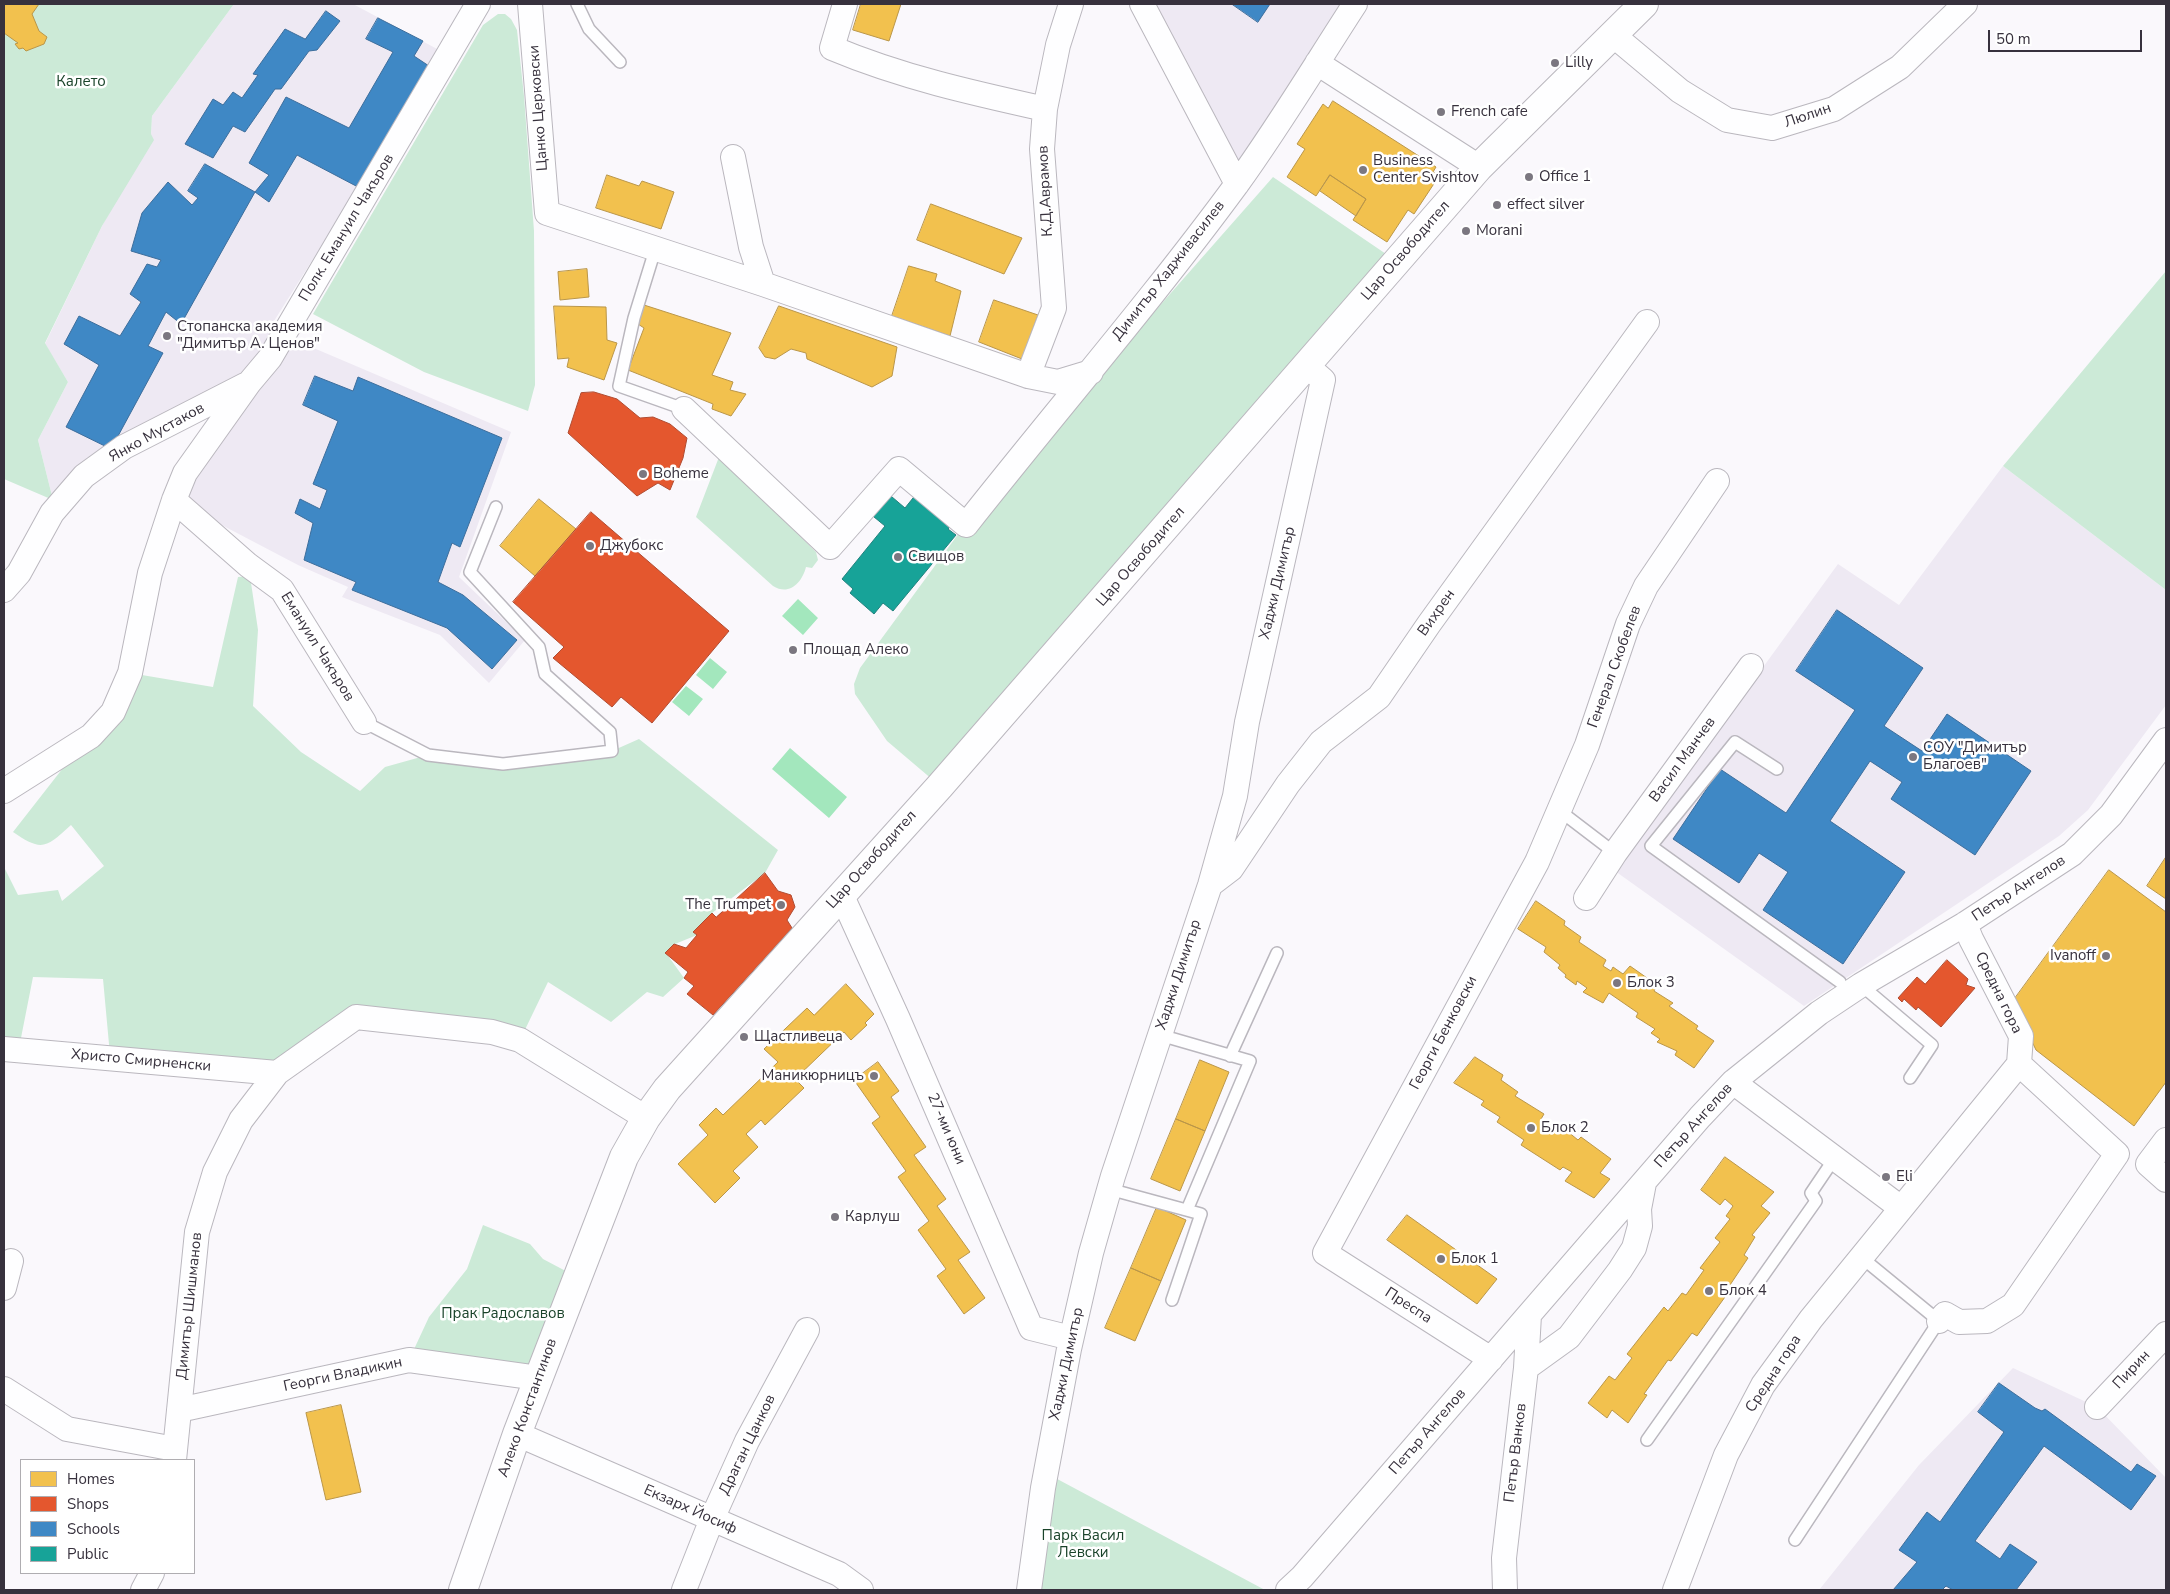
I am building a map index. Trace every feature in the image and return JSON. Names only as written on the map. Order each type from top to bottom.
[{"type":"street","name":"Полк. Емануил Чакъров","points":[[4,790],[91,736],[113,712],[130,672],[150,573],[185,473],[249,383],[270,358],[478,4]]},
{"type":"street","name":"Цанко Церковски","points":[[530,4],[540,101],[547,213],[655,250]]},
{"type":"street","points":[[845,4],[832,48],[863,61],[946,86],[1045,109]]},
{"type":"street","name":"К.Д.Аврамов","points":[[1028,376],[1054,308],[1042,149],[1045,109],[1058,45],[1071,4]]},
{"type":"street","points":[[1142,4],[1237,184]]},
{"type":"street","name":"Димитър Хадживасилев","points":[[684,409],[830,547],[899,469],[966,524],[1056,412],[1091,372],[1237,184],[1355,4]]},
{"type":"street","name":"Цар Освободител","points":[[646,1118],[667,1089],[960,764],[1479,167],[1644,4]]},
{"type":"street","name":"Люлин","points":[[1613,35],[1680,91],[1727,120],[1772,128],[1834,108],[1900,67],[1965,4]]},
{"type":"street","points":[[1317,63],[1479,167]]},
{"type":"street","points":[[733,157],[751,247],[762,284]]},
{"type":"street","points":[[655,250],[762,284],[1028,376],[1058,382],[1091,372]]},
{"type":"street","name":"Вихрен","points":[[1210,885],[1231,869],[1288,784],[1321,742],[1379,698],[1429,624],[1646,322]]},
{"type":"street","name":"Хаджи Димитър","points":[[1029,1590],[1043,1488],[1071,1338],[1109,1189],[1210,885],[1235,796],[1247,722],[1323,380],[1307,366]]},
{"type":"street","name":"Янко Мустаков","points":[[4,590],[19,572],[52,514],[84,476],[124,447],[249,383]]},
{"type":"street","name":"Генерал Скобелев","points":[[1560,811],[1587,745],[1628,624],[1646,586],[1716,481]]},
{"type":"street","name":"Емануил Чакъров","points":[[174,500],[248,565],[282,590],[364,722]]},
{"type":"street","name":"Васил Манчев","points":[[1586,898],[1615,853],[1751,666]]},
{"type":"street","points":[[4,807],[70,759],[91,736]]},
{"type":"street","name":"Петър Ангелов","points":[[1288,1590],[1302,1577],[1733,1082],[1819,1013],[1851,984],[1965,924],[2072,854],[2111,815],[2162,756]]},
{"type":"street","name":"Георги Бенковски","points":[[1325,1253],[1537,862],[1560,811]]},
{"type":"street","name":"27-ми юни","points":[[841,894],[898,1019],[1032,1328],[1071,1338]]},
{"type":"street","name":"Средна гора","points":[[1675,1590],[1726,1455],[1763,1385],[1811,1319],[2019,1064],[2021,1036],[1965,924]]},
{"type":"street","name":"Димитър Шишманов","points":[[175,1455],[197,1232],[215,1172],[241,1120],[277,1073],[356,1017],[492,1032],[520,1040],[646,1118]]},
{"type":"street","name":"Христо Смирненски","points":[[4,1049],[277,1073]]},
{"type":"street","points":[[4,1066],[52,1064],[64,1053]]},
{"type":"street","points":[[1940,1321],[1945,1314],[1959,1322],[1988,1321],[2013,1306],[2116,1154],[2019,1064]]},
{"type":"street","points":[[1733,1082],[1901,1208]]},
{"type":"street","name":"Алеко Константинов","points":[[463,1590],[538,1378],[624,1157],[646,1118]]},
{"type":"street","points":[[2166,1140],[2148,1164],[2166,1180]]},
{"type":"street","points":[[1526,1368],[1568,1337],[1620,1270],[1634,1248],[1640,1226],[1639,1209],[1644,1183]]},
{"type":"street","name":"Преспа","points":[[1325,1253],[1490,1360]]},
{"type":"street","points":[[4,1288],[11,1262]]},
{"type":"street","name":"Петър Ванков","points":[[1504,1590],[1504,1558],[1526,1368],[1529,1315]]},
{"type":"street","name":"Драган Цанков","points":[[684,1590],[712,1519],[747,1441],[807,1330]]},
{"type":"street","name":"Пирин","points":[[2098,1407],[2166,1334]]},
{"type":"street","name":"Георги Владикин","points":[[179,1410],[409,1360],[538,1378]]},
{"type":"street","points":[[4,1389],[67,1429],[175,1455]]},
{"type":"street","name":"Екзарх Йосиф","points":[[517,1434],[839,1574],[862,1590]]},
{"type":"street","points":[[143,1590],[151,1574]]},
{"type":"lane","points":[[577,4],[588,29],[620,62]]},
{"type":"lane","points":[[655,250],[634,318],[619,386],[684,409]]},
{"type":"lane","points":[[364,722],[428,755],[503,764],[612,751],[610,732],[544,674],[539,647],[470,572],[496,507]]},
{"type":"lane","points":[[1777,769],[1735,742],[1651,846],[1851,984],[1932,1045],[1910,1078]]},
{"type":"lane","points":[[1560,811],[1615,853]]},
{"type":"lane","points":[[1230,1056],[1277,953]]},
{"type":"lane","points":[[1160,1036],[1250,1061],[1187,1210]]},
{"type":"lane","points":[[1647,1440],[1816,1201],[1811,1193],[1834,1159]]},
{"type":"lane","points":[[1109,1189],[1201,1214],[1172,1300]]},
{"type":"lane","points":[[1794,1540],[1940,1321],[1861,1257]]},
{"type":"shaded area","name":"Стопанска академия \"Димитър А. Ценов\"","points":[[234,4],[353,4],[439,50],[352,197],[269,329],[511,432],[459,577],[525,640],[489,683],[440,635],[342,597],[348,587],[298,565],[174,500],[255,391],[238,375],[143,426],[53,500],[38,440],[68,382],[45,344],[102,226],[151,134],[152,116]]},
{"type":"shaded area","points":[[1142,4],[1354,4],[1237,184]]},
{"type":"shaded area","name":"СОУ \"Димитър Благоев\"","points":[[2003,466],[2166,590],[2166,705],[2088,810],[2059,836],[1804,1006],[1615,871],[1838,564],[1899,605]]},
{"type":"shaded area","points":[[798,599],[818,618],[803,635],[782,616]]},
{"type":"shaded area","points":[[710,658],[727,672],[713,689],[696,675]]},
{"type":"shaded area","points":[[686,686],[703,699],[689,716],[672,702]]},
{"type":"shaded area","points":[[790,748],[847,797],[829,818],[772,769]]},
{"type":"shaded area","points":[[2013,1368],[2097,1407],[2166,1478],[2166,1590],[1819,1590],[1919,1465]]},
{"type":"green space","name":"Калето","points":[[4,4],[234,4],[152,116],[151,134],[154,140],[102,226],[45,343],[68,382],[38,440],[53,500],[4,479]]},
{"type":"green space","points":[[498,14],[505,14],[511,19],[517,30],[524,96],[534,231],[535,385],[528,411],[424,372],[313,314],[483,25]]},
{"type":"green space","points":[[1273,177],[1386,254],[940,786],[887,741],[855,694],[854,684],[860,668],[956,537]]},
{"type":"green space","points":[[2166,271],[2166,590],[2003,466]]},
{"type":"green space","points":[[719,457],[816,552],[818,560],[812,568],[806,567],[798,583],[789,589],[784,590],[773,586],[696,517]]},
{"type":"green space","points":[[250,576],[258,630],[253,706],[301,752],[360,791],[385,767],[428,755],[503,764],[612,751],[639,739],[778,850],[765,873],[712,913],[697,935],[675,944],[666,953],[684,978],[663,997],[647,992],[611,1022],[548,982],[520,1040],[356,1017],[277,1073],[110,1055],[103,979],[33,977],[19,1048],[4,1047],[4,867],[18,895],[58,890],[62,901],[104,866],[71,825],[55,839],[44,845],[31,843],[13,832],[70,759],[130,673],[213,687],[238,577]]},
{"type":"green space","name":"Прак Радославов","points":[[483,1225],[530,1244],[543,1259],[577,1277],[538,1378],[409,1360],[429,1317],[467,1269]]},
{"type":"green space","name":"Парк Васил Левски","points":[[1046,1473],[1265,1590],[1029,1590]]},
{"type":"building: Homes","points":[[39,4],[32,14],[39,31],[47,37],[44,44],[26,51],[23,48],[19,49],[15,44],[18,43],[4,33],[4,5]]},
{"type":"building: Homes","points":[[861,4],[901,4],[889,41],[853,30]]},
{"type":"building: Homes","name":"Business Center Svishtov","points":[[1333,101],[1436,167],[1433,172],[1439,176],[1414,214],[1408,210],[1387,242],[1353,220],[1366,199],[1330,175],[1316,196],[1287,177],[1305,149],[1297,144],[1323,104],[1328,108]]},
{"type":"building: Homes","points":[[607,175],[639,186],[642,181],[674,192],[661,229],[596,208]]},
{"type":"building: Homes","points":[[1330,175],[1366,199],[1356,216],[1320,191]]},
{"type":"building: Homes","points":[[931,204],[1022,238],[1004,274],[917,240]]},
{"type":"building: Homes","points":[[909,266],[937,274],[935,281],[961,291],[950,336],[892,316]]},
{"type":"building: Homes","points":[[587,269],[589,297],[560,300],[558,272]]},
{"type":"building: Homes","points":[[994,300],[1038,315],[1022,359],[979,342]]},
{"type":"building: Homes","points":[[644,305],[731,333],[712,375],[733,382],[730,390],[746,394],[731,416],[712,409],[713,404],[628,370],[644,328],[638,324]]},
{"type":"building: Homes","points":[[554,306],[606,307],[607,340],[617,343],[604,380],[567,367],[569,358],[558,359]]},
{"type":"building: Homes","points":[[779,306],[897,347],[892,376],[872,387],[807,359],[806,353],[791,349],[775,359],[765,357],[759,348]]},
{"type":"building: Homes","points":[[539,499],[576,529],[535,576],[500,546]]},
{"type":"building: Homes","points":[[2166,857],[2166,899],[2147,886]]},
{"type":"building: Homes","name":"Ivanoff","points":[[2109,870],[2166,912],[2166,1082],[2134,1126],[2036,1050],[2013,1001]]},
{"type":"building: Homes","name":"Блок 3","points":[[1536,901],[1565,921],[1564,925],[1581,937],[1579,942],[1606,960],[1603,966],[1611,971],[1613,967],[1623,974],[1630,966],[1657,985],[1654,991],[1673,1003],[1669,1006],[1698,1026],[1696,1029],[1714,1041],[1694,1068],[1675,1055],[1677,1051],[1657,1042],[1660,1039],[1651,1033],[1655,1029],[1636,1017],[1638,1013],[1609,993],[1603,1003],[1583,992],[1587,988],[1577,981],[1576,985],[1565,977],[1566,975],[1558,968],[1560,965],[1544,952],[1546,947],[1518,929]]},
{"type":"building: Homes","points":[[846,984],[874,1014],[865,1023],[867,1025],[851,1040],[844,1032],[795,1079],[804,1088],[765,1125],[761,1120],[746,1134],[758,1147],[733,1171],[740,1178],[715,1203],[678,1164],[708,1135],[699,1125],[716,1108],[723,1115],[778,1062],[764,1049],[807,1008],[814,1015]]},
{"type":"building: Homes","name":"Блок 2","points":[[1475,1057],[1503,1075],[1501,1080],[1518,1092],[1515,1096],[1544,1114],[1541,1119],[1559,1130],[1562,1127],[1578,1140],[1581,1137],[1611,1159],[1600,1173],[1610,1179],[1594,1198],[1565,1181],[1572,1172],[1563,1167],[1560,1170],[1521,1145],[1524,1140],[1497,1122],[1500,1117],[1481,1105],[1484,1101],[1454,1083]]},
{"type":"building: Homes","points":[[1200,1060],[1229,1072],[1205,1131],[1176,1119]]},
{"type":"building: Homes","points":[[878,1062],[899,1091],[891,1097],[926,1147],[914,1155],[946,1199],[937,1206],[970,1252],[958,1260],[985,1298],[964,1314],[937,1276],[946,1269],[918,1230],[929,1221],[898,1177],[906,1171],[872,1123],[880,1117],[854,1080]]},
{"type":"building: Homes","points":[[1176,1119],[1205,1131],[1180,1191],[1151,1179]]},
{"type":"building: Homes","name":"Блок 4","points":[[1725,1157],[1774,1192],[1761,1206],[1770,1213],[1752,1235],[1755,1237],[1744,1255],[1748,1258],[1728,1288],[1730,1290],[1697,1336],[1692,1333],[1671,1361],[1668,1360],[1644,1394],[1647,1395],[1628,1423],[1612,1410],[1607,1418],[1588,1403],[1609,1376],[1615,1380],[1632,1358],[1627,1354],[1664,1307],[1668,1311],[1682,1293],[1686,1295],[1704,1270],[1700,1268],[1720,1242],[1715,1238],[1730,1219],[1726,1216],[1733,1206],[1725,1199],[1720,1205],[1701,1190]]},
{"type":"building: Homes","points":[[1157,1207],[1186,1220],[1161,1281],[1131,1268]]},
{"type":"building: Homes","name":"Блок 1","points":[[1407,1215],[1497,1279],[1477,1304],[1387,1240]]},
{"type":"building: Homes","points":[[1131,1268],[1161,1281],[1135,1341],[1105,1328]]},
{"type":"building: Homes","points":[[341,1405],[361,1492],[326,1500],[306,1413]]},
{"type":"building: Shops","points":[[594,392],[617,399],[640,418],[653,417],[670,424],[687,438],[683,458],[670,490],[658,483],[637,496],[568,433],[581,393]]},
{"type":"building: Shops","points":[[591,512],[729,631],[652,723],[621,697],[612,707],[553,658],[564,647],[513,602]]},
{"type":"building: Shops","points":[[765,873],[778,891],[791,895],[795,907],[787,920],[792,928],[713,1015],[687,994],[694,986],[684,978],[688,972],[665,953],[674,944],[686,948],[697,935],[693,932],[712,913],[716,917]]},
{"type":"building: Shops","points":[[1947,960],[1968,979],[1966,985],[1975,988],[1941,1027],[1918,1007],[1916,1010],[1904,999],[1902,1002],[1898,998],[1917,977],[1925,984]]},
{"type":"building: Schools","points":[[1232,4],[1270,4],[1258,22]]},
{"type":"building: Schools","points":[[326,11],[340,21],[317,50],[309,51],[281,89],[275,89],[245,132],[233,126],[213,158],[185,144],[213,99],[223,105],[233,92],[242,98],[258,75],[253,74],[285,29],[305,39]]},
{"type":"building: Schools","points":[[378,18],[423,41],[414,56],[429,66],[358,187],[297,155],[269,202],[255,192],[269,175],[249,163],[286,97],[349,128],[393,52],[366,39]]},
{"type":"building: Schools","points":[[205,164],[255,192],[181,324],[166,312],[148,346],[163,353],[111,449],[66,427],[99,365],[64,344],[79,316],[120,336],[141,302],[130,294],[147,264],[157,267],[161,260],[131,251],[142,213],[168,182],[192,205],[198,198],[188,191]]},
{"type":"building: Schools","points":[[315,376],[353,391],[358,377],[502,438],[460,547],[452,543],[438,582],[463,595],[517,640],[492,669],[447,628],[352,590],[356,582],[304,560],[313,523],[295,513],[300,499],[320,509],[327,490],[313,484],[338,421],[303,405]]},
{"type":"building: Schools","points":[[1837,610],[1923,668],[1884,726],[1922,751],[1947,714],[2031,771],[1975,855],[1891,799],[1902,782],[1870,761],[1830,821],[1905,872],[1843,964],[1763,910],[1788,872],[1759,853],[1739,883],[1673,839],[1720,769],[1786,813],[1855,710],[1796,671]]},
{"type":"building: Schools","points":[[1999,1383],[2035,1408],[2042,1411],[2045,1409],[2131,1472],[2137,1464],[2156,1476],[2131,1510],[2044,1446],[1975,1541],[2000,1559],[2010,1544],[2037,1562],[2016,1590],[1953,1590],[1946,1586],[1942,1590],[1893,1590],[1917,1562],[1899,1550],[1927,1512],[1940,1522],[2004,1432],[1978,1412]]},
{"type":"building: Public","points":[[885,491],[905,508],[917,493],[953,523],[948,529],[956,535],[893,611],[883,603],[874,614],[850,593],[853,589],[842,579],[885,526],[868,512]]},
{"type":"place","name":"Lilly","points":[[1555,63]]},
{"type":"place","name":"French cafe","points":[[1441,112]]},
{"type":"place","name":"Business Center Svishtov","points":[[1363,170]]},
{"type":"place","name":"Office 1","points":[[1529,177]]},
{"type":"place","name":"effect silver","points":[[1497,205]]},
{"type":"place","name":"Morani","points":[[1466,231]]},
{"type":"place","name":"Стопанска академия \"Димитър А. Ценов\"","points":[[167,336]]},
{"type":"place","name":"Boheme","points":[[643,474]]},
{"type":"place","name":"Джубокс","points":[[590,546]]},
{"type":"place","name":"Свищов","points":[[898,557]]},
{"type":"place","name":"Площад Алеко","points":[[793,650]]},
{"type":"place","name":"СОУ \"Димитър Благоев\"","points":[[1913,757]]},
{"type":"place","name":"The Trumpet","points":[[781,905]]},
{"type":"place","name":"Ivanoff","points":[[2106,956]]},
{"type":"place","name":"Блок 3","points":[[1617,983]]},
{"type":"place","name":"Щастливеца","points":[[744,1037]]},
{"type":"place","name":"Маникюрницъ","points":[[874,1076]]},
{"type":"place","name":"Блок 2","points":[[1531,1128]]},
{"type":"place","name":"Eli","points":[[1886,1177]]},
{"type":"place","name":"Карлуш","points":[[835,1217]]},
{"type":"place","name":"Блок 1","points":[[1441,1259]]},
{"type":"place","name":"Блок 4","points":[[1709,1291]]}]
